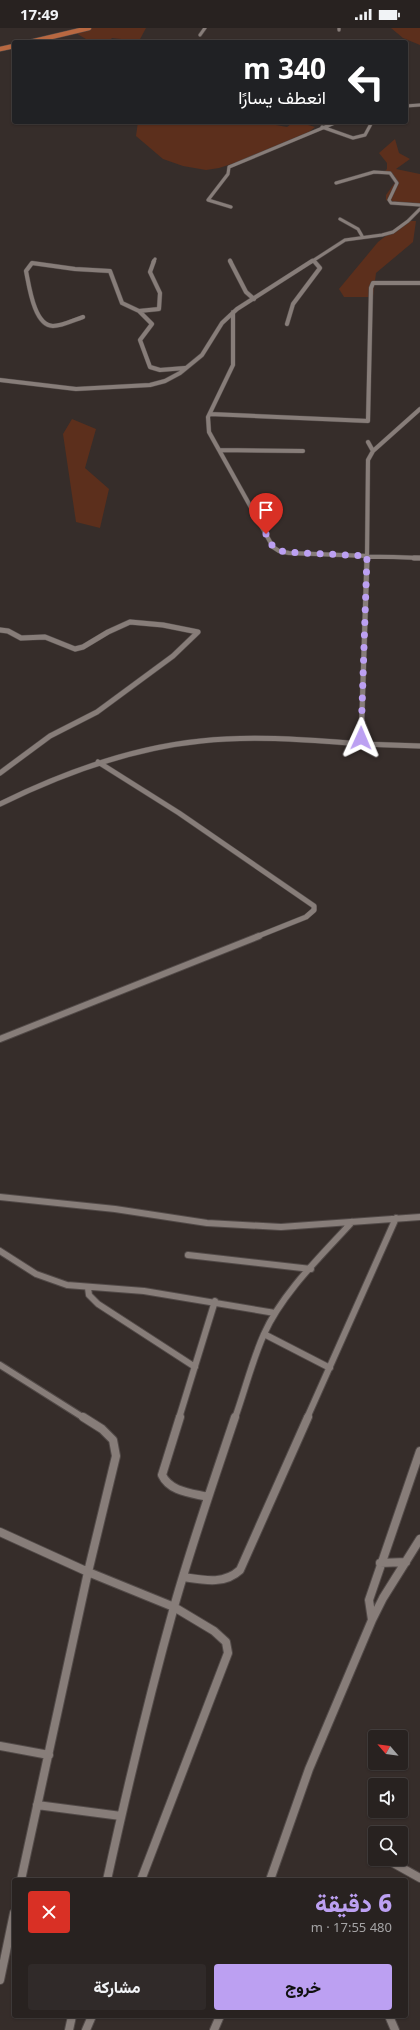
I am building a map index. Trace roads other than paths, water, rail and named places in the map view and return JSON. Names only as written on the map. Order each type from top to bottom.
[{"type":"main road","points":[[38,40],[89,28]]},
{"type":"main road","points":[[0,49],[12,46]]},
{"type":"street","points":[[200,35],[205,28]]},
{"type":"street","points":[[408,106],[420,105]]},
{"type":"street","points":[[231,207],[208,200],[228,174],[229,167],[331,124]]},
{"type":"street","points":[[322,127],[353,138],[365,135],[371,124]]},
{"type":"street","points":[[336,183],[374,172],[390,173],[397,183],[389,200],[391,203],[420,205]]},
{"type":"street","points":[[0,380],[52,387],[92,389],[150,385],[172,378],[202,355],[222,323],[233,312],[345,240],[362,236],[389,233],[407,222],[420,208]]},
{"type":"street","points":[[340,219],[358,230],[362,236]]},
{"type":"street","points":[[139,311],[159,309],[161,294],[149,271],[149,266],[155,259]]},
{"type":"street","points":[[230,260],[246,292],[254,299]]},
{"type":"street","points":[[287,324],[293,304],[320,268],[313,260]]},
{"type":"street","points":[[83,317],[54,326],[48,325],[42,320],[34,307],[28,288],[28,277],[26,271],[29,265],[32,263],[75,269],[110,271],[122,303],[139,311],[152,324],[140,340],[150,367],[160,370],[185,368]]},
{"type":"street","points":[[210,414],[368,421],[368,364],[372,283],[420,284]]},
{"type":"street","points":[[233,312],[233,365],[210,414],[208,424],[209,432],[275,549],[289,553],[420,558]]},
{"type":"street","points":[[361,744],[367,556],[368,460],[373,451],[420,408]]},
{"type":"street","points":[[368,442],[373,451]]},
{"type":"street","points":[[219,450],[303,451]]},
{"type":"street","points":[[0,630],[8,631],[24,638],[45,637],[75,649],[83,647],[108,632],[130,622],[166,625],[198,632],[196,636],[173,656],[97,712],[50,736],[0,773]]},
{"type":"street","points":[[0,804],[53,778],[98,762],[138,751],[208,740],[266,739],[420,746]]},
{"type":"street","points":[[0,1039],[306,916],[314,910],[312,903],[161,800],[98,762]]},
{"type":"street","points":[[0,1197],[115,1209],[207,1223],[281,1227],[420,1217]]},
{"type":"street","points":[[183,1577],[221,1580],[235,1576],[240,1570],[396,1218]]},
{"type":"street","points":[[107,1878],[121,1816],[174,1607],[208,1497],[264,1334],[275,1313],[352,1222]]},
{"type":"street","points":[[0,1251],[13,1261],[52,1280],[88,1288],[133,1290],[215,1301],[247,1310],[275,1313]]},
{"type":"street","points":[[188,1255],[311,1269]]},
{"type":"street","points":[[88,1288],[89,1295],[98,1304],[195,1367]]},
{"type":"street","points":[[208,1497],[170,1486],[164,1482],[162,1475],[215,1301]]},
{"type":"street","points":[[264,1334],[330,1368]]},
{"type":"street","points":[[0,1365],[102,1429],[113,1440],[116,1456],[88,1572],[36,1805],[21,1878]]},
{"type":"street","points":[[372,1620],[369,1600],[380,1563],[420,1451]]},
{"type":"street","points":[[0,1532],[88,1572],[174,1607],[214,1631],[226,1642],[228,1653],[142,1878]]},
{"type":"street","points":[[271,1878],[309,1769],[372,1620],[383,1598],[420,1539]]},
{"type":"street","points":[[380,1563],[406,1562]]},
{"type":"street","points":[[0,1746],[48,1755]]},
{"type":"street","points":[[36,1805],[121,1816]]},
{"type":"street","points":[[399,1866],[420,1878]]},
{"type":"street","points":[[0,1980],[12,1923]]},
{"type":"street","points":[[69,2030],[72,2018]]},
{"type":"street","points":[[86,2030],[91,2018]]},
{"type":"street","points":[[214,2030],[219,2018]]},
{"type":"street","points":[[391,2018],[395,2030]]}]
